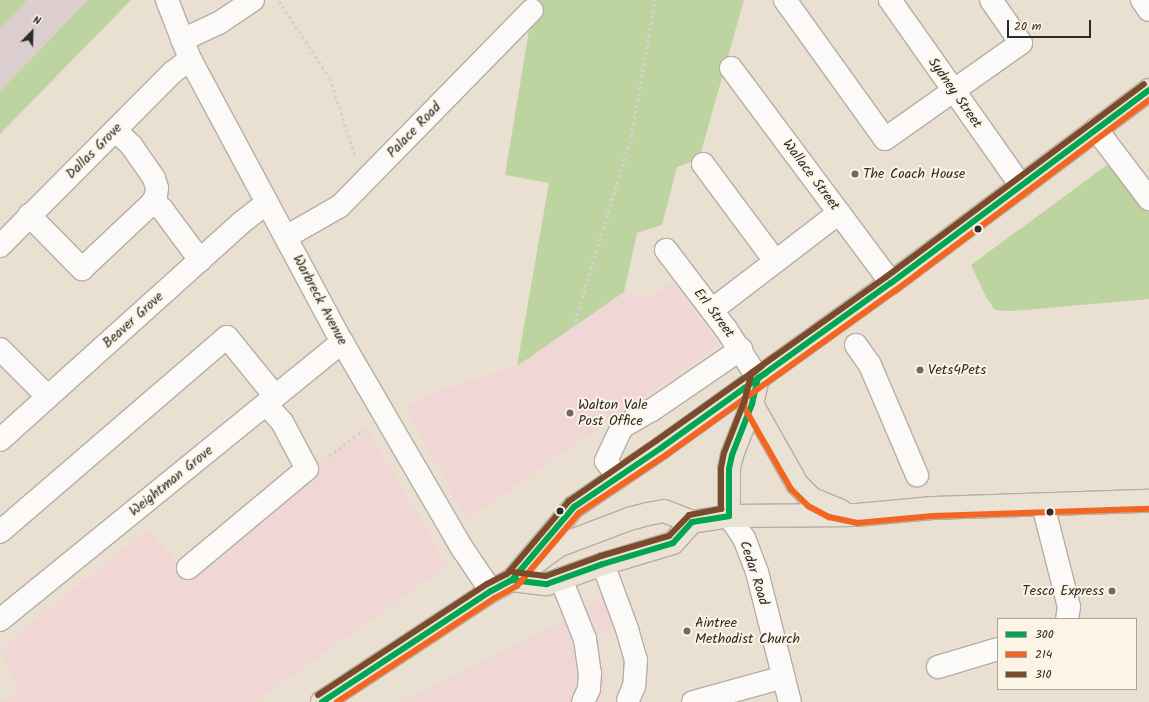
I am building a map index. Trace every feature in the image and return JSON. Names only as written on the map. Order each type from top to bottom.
[{"type":"main road","points":[[512,580],[574,507],[891,283],[1149,90]]},
{"type":"main road","points":[[729,516],[729,469],[732,455],[752,404],[758,378]]},
{"type":"main road","points":[[752,404],[797,484],[812,499],[832,509],[857,515]]},
{"type":"main road","points":[[322,702],[491,592],[512,580],[558,546],[629,519],[664,511],[692,522],[729,516],[857,515],[933,508],[1149,501]]},
{"type":"main road","points":[[512,580],[547,584],[603,564],[673,543],[692,522]]},
{"type":"street","name":"Warbreck Avenue","points":[[166,0],[186,49],[342,342],[462,548],[491,592]]},
{"type":"street","name":"Dallas Grove","points":[[0,246],[29,215],[173,72],[186,49],[219,23],[253,0]]},
{"type":"street","points":[[785,0],[885,139],[1021,43],[991,0]]},
{"type":"street","name":"Sydney Street","points":[[890,0],[1021,186]]},
{"type":"street","points":[[1142,0],[1149,10]]},
{"type":"street","name":"Palace Road","points":[[286,237],[340,206],[532,10]]},
{"type":"street","name":"Wallace Street","points":[[731,68],[891,283]]},
{"type":"street","points":[[1096,129],[1149,199]]},
{"type":"street","points":[[29,215],[82,269],[152,204],[156,196],[157,188],[154,178],[132,146],[115,130]]},
{"type":"street","points":[[702,164],[775,261]]},
{"type":"street","name":"Beaver Grove","points":[[0,440],[253,212],[267,203]]},
{"type":"street","points":[[152,204],[162,209],[200,260]]},
{"type":"street","points":[[712,310],[839,213]]},
{"type":"street","name":"Erl Street","points":[[666,250],[741,349],[758,378]]},
{"type":"street","points":[[0,532],[227,337],[270,400],[307,469],[188,568]]},
{"type":"street","name":"Weightman Grove","points":[[0,620],[342,342]]},
{"type":"street","points":[[856,345],[870,365],[917,475]]},
{"type":"street","points":[[0,349],[48,397]]},
{"type":"street","points":[[618,477],[606,462],[622,427],[652,410],[741,349]]},
{"type":"street","points":[[1043,505],[1069,607],[1067,618]]},
{"type":"street","name":"Cedar Road","points":[[729,516],[744,538],[756,572],[790,702]]},
{"type":"street","points":[[603,564],[627,629],[636,660],[634,686],[628,700]]},
{"type":"street","points":[[561,579],[585,639],[590,673],[589,689],[583,702]]},
{"type":"street","points":[[938,667],[997,649]]},
{"type":"street","points":[[693,702],[784,677]]},
{"type":"path","points":[[279,0],[330,78],[364,182]]},
{"type":"path","points":[[573,327],[631,137],[655,0]]},
{"type":"path","points":[[307,469],[314,468],[368,426]]},
{"type":"shaded area","points":[[27,0],[88,0],[0,91],[0,28]]},
{"type":"shaded area","points":[[672,282],[720,345],[466,520],[405,406],[431,393],[517,366],[624,292],[651,297]]},
{"type":"shaded area","points":[[366,426],[448,566],[255,702],[0,702],[18,690],[0,649],[147,529],[188,575]]},
{"type":"shaded area","points":[[607,592],[618,630],[597,635],[606,678],[604,695],[601,702],[401,702],[565,621]]},
{"type":"green space","points":[[0,0],[27,0],[0,28]]},
{"type":"green space","points":[[88,0],[131,0],[0,134],[0,91]]},
{"type":"green space","points":[[534,0],[744,0],[699,159],[677,167],[662,225],[637,233],[624,292],[517,366],[549,183],[505,175]]},
{"type":"green space","points":[[1111,162],[1149,210],[1149,299],[1012,311],[995,310],[986,297],[971,265]]},
{"type":"transit line","name":"310","points":[[318,695],[487,584],[507,574],[569,501],[656,441],[886,277],[1144,84]]},
{"type":"transit line","name":"300","points":[[322,702],[491,591],[512,580],[574,507],[661,448],[891,283],[1149,90]]},
{"type":"transit line","name":"214","points":[[337,702],[495,598],[517,586],[579,513],[666,455],[896,290],[1149,100]]},
{"type":"transit line","name":"214","points":[[775,356],[751,373],[744,407],[791,489],[808,506],[829,517],[857,523],[933,516],[1149,509]]},
{"type":"transit line","name":"310","points":[[513,572],[546,576],[601,556],[669,536],[689,515],[721,509],[721,468],[724,453],[744,402],[751,375],[762,366]]},
{"type":"transit line","name":"300","points":[[729,516],[729,469],[732,455],[752,404],[758,378],[766,373]]},
{"type":"transit line","name":"300","points":[[512,580],[547,584],[603,564],[673,543],[692,522],[729,516]]},
{"type":"place","name":"The Coach House","points":[[855,174]]},
{"type":"place","name":"Vets4Pets","points":[[920,370]]},
{"type":"place","name":"Walton Vale Post Office","points":[[570,413]]},
{"type":"place","name":"Tesco Express","points":[[1112,591]]},
{"type":"place","name":"Aintree Methodist Church","points":[[687,631]]}]
